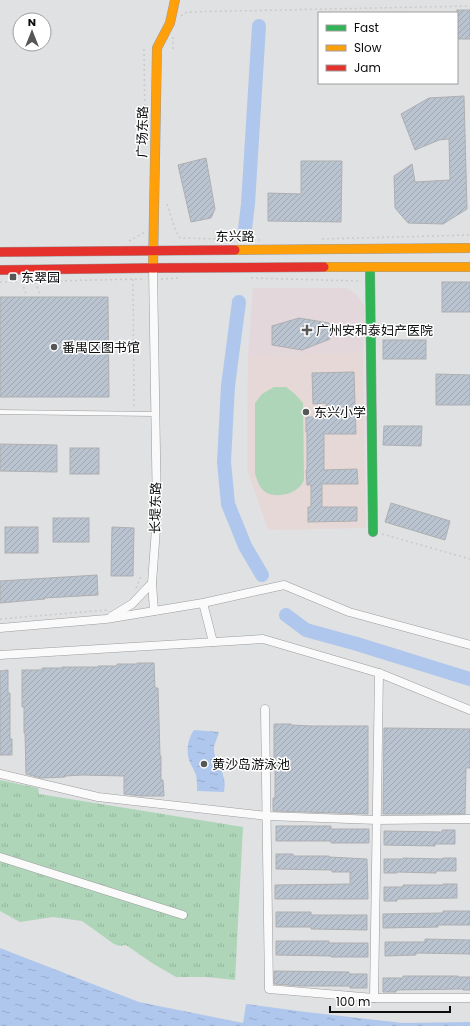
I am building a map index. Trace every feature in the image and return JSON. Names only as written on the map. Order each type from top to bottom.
[{"type":"main road","name":"广场东路","points":[[154,268],[157,48],[170,23],[176,0]]},
{"type":"main road","name":"东兴路","points":[[0,252],[470,248]]},
{"type":"main road","points":[[0,270],[154,268],[470,268]]},
{"type":"main road","points":[[370,268],[373,532]]},
{"type":"street","name":"长堤东路","points":[[154,268],[157,514],[152,583],[154,611]]},
{"type":"street","points":[[106,619],[132,604],[152,583]]},
{"type":"street","points":[[0,628],[106,619],[202,604],[284,585],[349,612],[470,645]]},
{"type":"street","points":[[202,604],[213,642]]},
{"type":"street","points":[[0,655],[263,639],[379,673],[470,710]]},
{"type":"street","points":[[374,998],[379,673]]},
{"type":"street","points":[[265,709],[269,989],[374,998],[470,998]]},
{"type":"street","points":[[0,774],[98,797],[267,816],[377,820],[470,820]]},
{"type":"street","points":[[0,857],[183,915]]},
{"type":"lane","points":[[0,412],[156,414]]},
{"type":"path","points":[[178,18],[187,12],[470,6]]},
{"type":"path","points":[[173,36],[173,49]]},
{"type":"path","points":[[144,49],[145,134]]},
{"type":"path","points":[[167,204],[175,229],[180,238],[260,240]]},
{"type":"path","points":[[126,242],[146,231]]},
{"type":"path","points":[[322,239],[470,235]]},
{"type":"path","points":[[0,282],[182,278]]},
{"type":"path","points":[[248,278],[359,281],[364,286]]},
{"type":"path","points":[[133,279],[134,414]]},
{"type":"path","points":[[22,282],[28,297]]},
{"type":"path","points":[[35,282],[41,297]]},
{"type":"path","points":[[373,532],[470,559]]},
{"type":"path","points":[[136,588],[141,576]]},
{"type":"path","points":[[0,618],[111,609]]},
{"type":"shaded area","name":"广州安和泰妇产医院","points":[[253,288],[347,288],[356,294],[365,307],[363,353],[248,355]]},
{"type":"shaded area","name":"东兴小学","points":[[363,353],[366,528],[268,530],[247,469],[248,355]]},
{"type":"green space","points":[[274,387],[286,387],[303,403],[304,480],[294,491],[283,495],[273,495],[264,491],[259,485],[255,474],[255,403],[262,394]]},
{"type":"green space","points":[[0,780],[38,788],[39,794],[243,827],[235,980],[207,977],[176,977],[126,945],[120,946],[114,944],[82,921],[53,917],[20,922],[0,911]]},
{"type":"water","name":"黄沙岛游泳池","points":[[194,730],[219,732],[214,745],[214,751],[224,777],[224,792],[197,791],[196,775],[189,760],[188,752],[189,740]]},
{"type":"water","points":[[0,948],[139,1002],[243,1023],[246,1004],[403,1023],[470,1022],[470,1026],[0,1026]]},
{"type":"building","points":[[457,10],[470,10],[470,39],[458,39]]},
{"type":"building","points":[[464,96],[467,209],[443,224],[408,223],[395,208],[394,176],[412,164],[415,182],[450,180],[449,139],[439,140],[415,150],[401,114],[429,98]]},
{"type":"building","points":[[206,158],[215,209],[211,218],[191,222],[178,165]]},
{"type":"building","points":[[301,161],[342,161],[341,222],[268,221],[268,193],[301,194]]},
{"type":"building","points":[[442,282],[470,282],[470,312],[442,312]]},
{"type":"building","name":"番禺区图书馆","points":[[0,297],[108,297],[109,397],[0,397]]},
{"type":"building","points":[[299,318],[329,323],[330,339],[302,350],[272,345],[272,326]]},
{"type":"building","points":[[383,340],[426,340],[426,359],[383,359]]},
{"type":"building","points":[[354,372],[356,434],[324,434],[324,470],[357,469],[358,484],[322,484],[322,507],[357,507],[357,521],[308,522],[308,507],[311,507],[311,485],[307,485],[306,417],[327,417],[326,403],[313,404],[312,373]]},
{"type":"building","points":[[436,374],[470,375],[470,405],[436,405]]},
{"type":"building","points":[[384,426],[422,426],[421,446],[383,445]]},
{"type":"building","points":[[0,444],[57,445],[57,472],[0,471]]},
{"type":"building","points":[[70,448],[99,448],[99,474],[70,474]]},
{"type":"building","points":[[391,503],[450,521],[445,540],[385,522]]},
{"type":"building","points":[[53,518],[89,518],[89,542],[53,542]]},
{"type":"building","points":[[5,527],[38,527],[38,553],[5,553]]},
{"type":"building","points":[[112,527],[134,528],[133,576],[111,576]]},
{"type":"building","points":[[97,575],[98,595],[44,598],[45,599],[0,603],[0,581]]},
{"type":"building","points":[[154,663],[155,688],[158,688],[161,780],[163,780],[164,796],[124,794],[124,776],[83,775],[41,778],[26,774],[24,707],[22,707],[22,670],[42,670],[42,668],[62,667],[117,666],[117,664]]},
{"type":"building","points":[[8,670],[8,693],[10,693],[10,739],[12,739],[12,755],[0,755],[0,671]]},
{"type":"building","points":[[274,724],[311,726],[368,726],[368,814],[273,811],[273,798],[275,798]]},
{"type":"building","points":[[384,728],[470,729],[470,768],[466,768],[465,814],[383,814]]},
{"type":"building","points":[[276,826],[331,826],[331,829],[369,829],[369,843],[276,841]]},
{"type":"building","points":[[442,830],[455,830],[455,844],[435,844],[435,846],[384,845],[384,831],[442,832]]},
{"type":"building","points":[[276,854],[367,859],[368,899],[275,899],[275,885],[350,884],[350,872],[332,872],[332,870],[276,869]]},
{"type":"building","points":[[456,858],[456,871],[436,871],[436,873],[384,873],[384,859]]},
{"type":"building","points":[[457,884],[457,898],[397,899],[397,901],[384,901],[384,887]]},
{"type":"building","points":[[443,911],[470,911],[470,925],[383,928],[383,914],[443,913]]},
{"type":"building","points":[[276,912],[311,912],[311,915],[367,915],[367,930],[276,927]]},
{"type":"building","points":[[425,939],[470,940],[470,954],[416,953],[416,955],[385,956],[385,942],[425,942]]},
{"type":"building","points":[[276,941],[368,943],[368,957],[276,955]]},
{"type":"building","points":[[274,971],[349,972],[349,974],[367,974],[367,988],[350,988],[350,986],[300,986],[274,984]]},
{"type":"building","points":[[403,976],[470,977],[470,990],[396,990],[396,992],[383,992],[383,978],[403,978]]},
{"type":"waterway","points":[[245,229],[248,204],[259,26]]},
{"type":"waterway","points":[[239,302],[228,386],[224,462],[228,504],[245,546],[262,575]]},
{"type":"waterway","points":[[286,615],[306,630],[470,679]]},
{"type":"traffic: fast","points":[[370,268],[373,532]]},
{"type":"traffic: slow","points":[[153,268],[157,48],[170,23],[175,0]]},
{"type":"traffic: slow","points":[[235,250],[470,248]]},
{"type":"traffic: slow","points":[[324,267],[470,267]]},
{"type":"traffic: jam","points":[[0,252],[235,250]]},
{"type":"traffic: jam","points":[[0,270],[324,267]]},
{"type":"place","name":"东翠园","points":[[13,277]]},
{"type":"place","name":"广州安和泰妇产医院","points":[[307,330]]},
{"type":"place","name":"番禺区图书馆","points":[[54,347]]},
{"type":"place","name":"东兴小学","points":[[306,412]]},
{"type":"place","name":"黄沙岛游泳池","points":[[204,764]]}]
